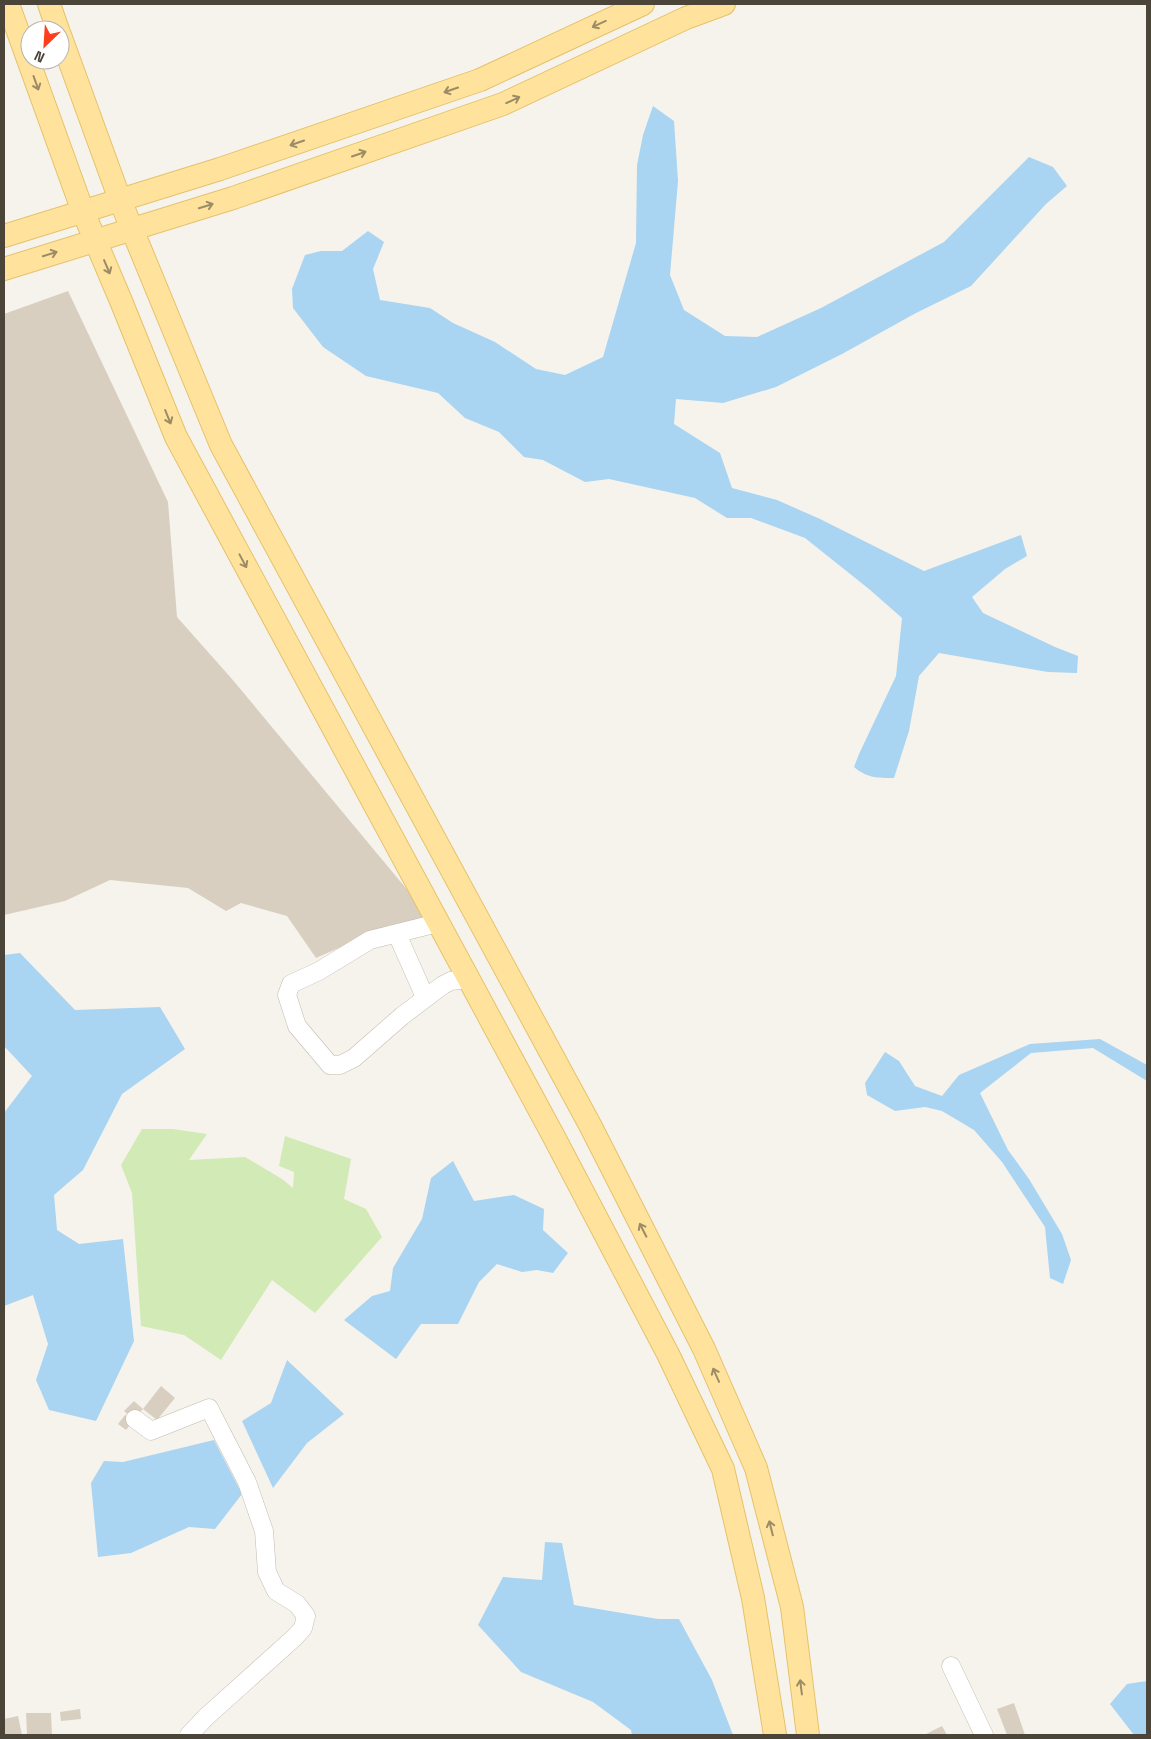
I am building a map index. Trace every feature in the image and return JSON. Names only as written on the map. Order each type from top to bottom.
[{"type":"main road","points":[[8,4],[83,212],[176,437],[554,1137],[668,1354],[723,1469],[753,1598],[775,1735]]},
{"type":"main road","points":[[49,4],[55,20]]},
{"type":"main road","points":[[4,236],[220,170],[480,80],[643,4]]},
{"type":"main road","points":[[4,268],[242,195],[503,104],[686,18],[724,4]]},
{"type":"main road","points":[[70,62],[120,200],[221,445],[590,1125],[704,1349],[756,1468],[792,1607],[808,1735]]},
{"type":"main road","points":[[554,1137],[590,1125]]},
{"type":"street","points":[[438,924],[370,940],[319,971],[292,984],[287,995],[297,1026],[330,1065],[340,1065],[354,1058],[425,997],[451,981],[468,979]]},
{"type":"street","points":[[397,934],[425,997]]},
{"type":"street","points":[[135,1419],[151,1431],[209,1408],[247,1482],[264,1531],[267,1572],[276,1591],[297,1604],[306,1616],[303,1628],[295,1637],[206,1717],[189,1735]]},
{"type":"street","points":[[951,1666],[984,1735]]},
{"type":"green space","points":[[142,1129],[173,1129],[207,1134],[189,1160],[245,1157],[282,1179],[293,1188],[294,1172],[279,1166],[285,1136],[351,1159],[344,1199],[366,1209],[382,1237],[315,1313],[272,1280],[221,1360],[184,1335],[141,1326],[132,1193],[121,1165]]},
{"type":"water","points":[[653,106],[674,121],[678,181],[670,275],[684,310],[725,336],[757,337],[821,308],[944,242],[1029,157],[1053,167],[1067,186],[1046,204],[971,286],[776,387],[723,403],[676,399],[674,424],[720,453],[732,488],[777,500],[820,519],[924,571],[1021,535],[1027,556],[1005,569],[972,597],[983,613],[1078,656],[1077,673],[1048,672],[939,653],[919,676],[909,731],[894,778],[872,777],[854,767],[896,676],[902,618],[805,538],[751,518],[727,518],[695,498],[609,479],[585,482],[543,460],[524,457],[499,432],[465,418],[438,393],[366,376],[323,347],[293,308],[292,289],[305,255],[321,251],[342,251],[368,231],[384,242],[373,269],[380,300],[430,308],[453,323],[495,342],[536,369],[565,375],[603,357],[636,243],[637,165],[643,135]]},
{"type":"water","points":[[20,953],[75,1010],[160,1007],[185,1049],[122,1094],[83,1170],[54,1195],[57,1230],[79,1244],[123,1239],[134,1341],[96,1421],[49,1410],[36,1380],[48,1344],[33,1295],[4,1306],[4,1113],[32,1076],[4,1046],[4,955]]},
{"type":"water","points":[[1100,1039],[1147,1065],[1147,1081],[1093,1048],[1031,1053],[980,1093],[1008,1150],[1029,1179],[1062,1234],[1071,1260],[1063,1284],[1050,1278],[1045,1227],[1002,1162],[974,1130],[942,1111],[925,1107],[895,1111],[867,1095],[865,1083],[885,1052],[899,1061],[915,1086],[942,1096],[959,1075],[1030,1044]]},
{"type":"water","points":[[453,1161],[474,1201],[514,1195],[544,1209],[543,1230],[568,1253],[553,1273],[537,1270],[522,1272],[497,1264],[479,1282],[458,1324],[421,1324],[396,1359],[344,1320],[372,1296],[390,1291],[393,1268],[422,1219],[431,1178]]},
{"type":"water","points":[[287,1360],[344,1414],[307,1443],[273,1488],[242,1421],[271,1403]]},
{"type":"water","points":[[214,1440],[242,1494],[215,1529],[189,1527],[131,1553],[98,1557],[91,1483],[104,1461],[123,1462]]},
{"type":"water","points":[[545,1542],[562,1543],[574,1605],[658,1619],[679,1619],[712,1680],[733,1735],[632,1735],[631,1730],[593,1702],[521,1672],[478,1625],[503,1577],[542,1580]]},
{"type":"water","points":[[1147,1681],[1147,1735],[1134,1735],[1110,1704],[1127,1684]]},
{"type":"building","points":[[68,291],[168,502],[177,617],[232,679],[434,922],[390,925],[316,958],[287,916],[241,903],[226,911],[188,888],[110,880],[65,901],[4,915],[4,314]]},
{"type":"building","points":[[161,1386],[175,1398],[157,1420],[143,1409]]},
{"type":"building","points":[[134,1401],[143,1409],[133,1419],[124,1411]]},
{"type":"building","points":[[125,1415],[133,1421],[126,1430],[118,1424]]},
{"type":"building","points":[[1014,1703],[1025,1735],[1007,1735],[997,1709]]},
{"type":"building","points":[[80,1709],[81,1719],[61,1721],[60,1712]]},
{"type":"building","points":[[26,1713],[51,1713],[52,1735],[27,1735]]},
{"type":"building","points":[[18,1716],[22,1735],[4,1735],[4,1719]]},
{"type":"building","points":[[942,1726],[947,1735],[924,1735]]}]
